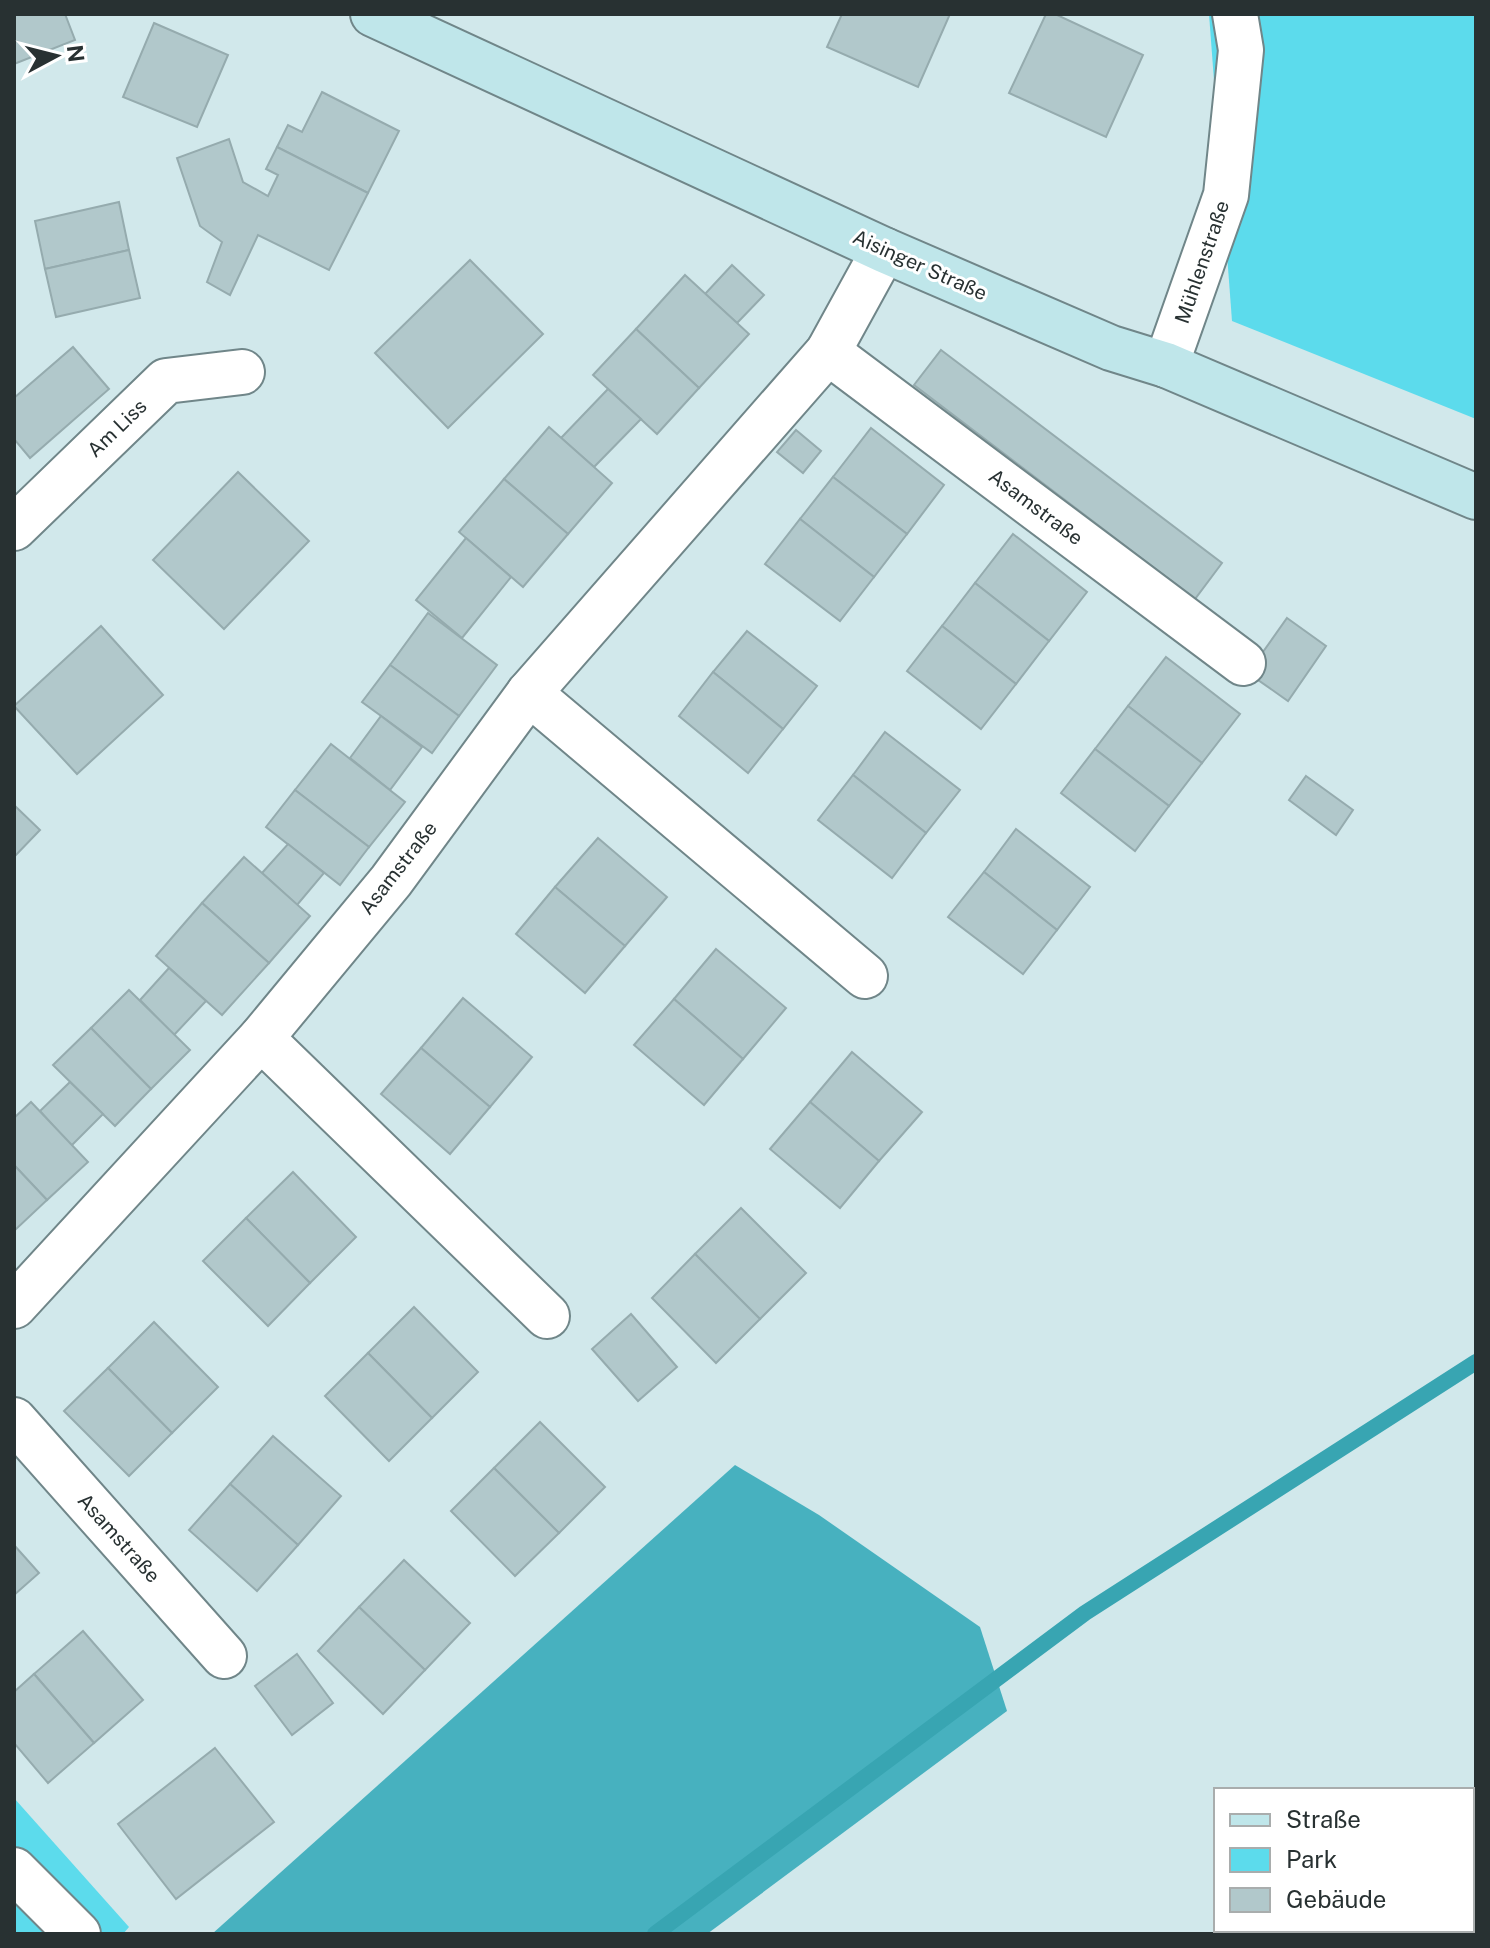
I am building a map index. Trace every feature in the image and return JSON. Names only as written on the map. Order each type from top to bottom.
[{"type":"main road","name":"Aisinger Straße","points":[[373,14],[884,250],[1111,348],[1166,365],[1476,497]]},
{"type":"street","name":"Mühlenstraße","points":[[1166,365],[1226,195],[1241,50],[1235,14]]},
{"type":"street","name":"Asamstraße","points":[[14,1306],[261,1038],[391,881],[529,693],[828,352],[884,250]]},
{"type":"street","name":"Asamstraße","points":[[828,352],[1243,663]]},
{"type":"street","name":"Am Liss","points":[[14,528],[166,381],[242,372]]},
{"type":"street","points":[[529,693],[865,976]]},
{"type":"street","points":[[261,1038],[547,1316]]},
{"type":"street","name":"Asamstraße","points":[[14,1420],[224,1656]]},
{"type":"street","points":[[14,1870],[78,1934]]},
{"type":"green space","points":[[1209,14],[1476,14],[1476,419],[1232,321]]},
{"type":"green space","points":[[14,1798],[129,1927],[123,1934],[14,1934]]},
{"type":"shaded area","points":[[735,1465],[819,1515],[980,1627],[1007,1711],[707,1934],[212,1934]]},
{"type":"building","points":[[14,14],[65,14],[75,40],[14,64]]},
{"type":"building","points":[[842,14],[950,14],[918,87],[827,47]]},
{"type":"building","points":[[1046,14],[1055,14],[1143,55],[1106,137],[1009,93]]},
{"type":"building","points":[[154,23],[228,55],[197,127],[123,97]]},
{"type":"building","points":[[322,92],[399,131],[368,193],[277,147],[288,125],[302,132]]},
{"type":"building","points":[[229,139],[243,182],[268,196],[278,175],[266,169],[277,147],[368,193],[329,270],[258,235],[230,295],[207,282],[222,242],[200,226],[177,158]]},
{"type":"building","points":[[119,202],[129,250],[45,269],[35,221]]},
{"type":"building","points":[[129,250],[140,298],[56,317],[45,269]]},
{"type":"building","points":[[470,260],[543,334],[448,428],[375,353]]},
{"type":"building","points":[[732,265],[764,295],[737,323],[705,294]]},
{"type":"building","points":[[685,275],[749,334],[699,388],[636,329]]},
{"type":"building","points":[[636,329],[699,388],[657,434],[593,375]]},
{"type":"building","points":[[73,347],[109,389],[30,458],[14,439],[14,398]]},
{"type":"building","points":[[941,350],[1222,563],[1195,599],[914,385]]},
{"type":"building","points":[[608,389],[641,419],[594,467],[561,438]]},
{"type":"building","points":[[549,427],[612,483],[568,534],[504,479]]},
{"type":"building","points":[[871,428],[944,485],[907,534],[833,477]]},
{"type":"building","points":[[796,430],[821,451],[803,473],[777,452]]},
{"type":"building","points":[[238,472],[309,541],[224,629],[153,560]]},
{"type":"building","points":[[833,477],[907,534],[874,577],[800,519]]},
{"type":"building","points":[[504,479],[568,534],[523,587],[459,532]]},
{"type":"building","points":[[800,519],[874,577],[840,621],[765,564]]},
{"type":"building","points":[[1013,534],[1087,592],[1049,641],[975,583]]},
{"type":"building","points":[[466,538],[511,577],[462,638],[416,600]]},
{"type":"building","points":[[975,583],[1049,641],[1016,684],[942,626]]},
{"type":"building","points":[[428,613],[497,665],[459,716],[390,665]]},
{"type":"building","points":[[1287,618],[1326,646],[1288,701],[1248,673]]},
{"type":"building","points":[[101,626],[163,695],[77,774],[14,706]]},
{"type":"building","points":[[942,626],[1016,684],[981,729],[907,671]]},
{"type":"building","points":[[747,631],[817,686],[783,729],[713,672]]},
{"type":"building","points":[[1166,657],[1240,714],[1202,763],[1128,706]]},
{"type":"building","points":[[390,665],[459,716],[432,753],[362,702]]},
{"type":"building","points":[[713,672],[783,729],[748,773],[679,716]]},
{"type":"building","points":[[1128,706],[1202,763],[1169,806],[1095,749]]},
{"type":"building","points":[[381,716],[422,747],[390,790],[350,758]]},
{"type":"building","points":[[885,732],[960,790],[926,833],[853,775]]},
{"type":"building","points":[[331,744],[405,802],[369,847],[295,790]]},
{"type":"building","points":[[1095,749],[1169,806],[1135,851],[1061,793]]},
{"type":"building","points":[[853,775],[926,833],[892,878],[818,820]]},
{"type":"building","points":[[1306,776],[1353,810],[1336,835],[1289,800]]},
{"type":"building","points":[[295,790],[369,847],[340,885],[266,827]]},
{"type":"building","points":[[14,805],[40,830],[14,857]]},
{"type":"building","points":[[1016,829],[1090,887],[1057,930],[984,872]]},
{"type":"building","points":[[598,838],[667,897],[625,946],[555,887]]},
{"type":"building","points":[[288,844],[324,873],[297,905],[262,873]]},
{"type":"building","points":[[244,857],[310,916],[269,963],[202,903]]},
{"type":"building","points":[[984,872],[1057,930],[1023,974],[948,917]]},
{"type":"building","points":[[555,887],[625,946],[585,993],[516,934]]},
{"type":"building","points":[[202,903],[269,963],[222,1015],[156,956]]},
{"type":"building","points":[[716,949],[786,1008],[743,1059],[674,999]]},
{"type":"building","points":[[169,968],[206,1001],[174,1035],[140,1000]]},
{"type":"building","points":[[129,990],[190,1050],[151,1089],[91,1028]]},
{"type":"building","points":[[463,998],[532,1057],[490,1107],[421,1048]]},
{"type":"building","points":[[674,999],[743,1059],[704,1105],[634,1045]]},
{"type":"building","points":[[91,1028],[151,1089],[115,1126],[53,1065]]},
{"type":"building","points":[[421,1048],[490,1107],[450,1154],[381,1094]]},
{"type":"building","points":[[852,1052],[922,1112],[879,1161],[810,1102]]},
{"type":"building","points":[[70,1082],[103,1114],[71,1146],[40,1111]]},
{"type":"building","points":[[31,1102],[88,1162],[47,1200],[14,1165],[14,1118]]},
{"type":"building","points":[[810,1102],[879,1161],[840,1208],[770,1149]]},
{"type":"building","points":[[14,1165],[47,1200],[14,1231]]},
{"type":"building","points":[[293,1172],[356,1237],[310,1283],[246,1218]]},
{"type":"building","points":[[741,1208],[806,1273],[760,1319],[695,1254]]},
{"type":"building","points":[[246,1218],[310,1283],[268,1326],[203,1261]]},
{"type":"building","points":[[695,1254],[760,1319],[716,1363],[652,1298]]},
{"type":"building","points":[[414,1307],[478,1372],[432,1418],[368,1353]]},
{"type":"building","points":[[631,1314],[677,1367],[638,1401],[592,1349]]},
{"type":"building","points":[[154,1322],[218,1387],[172,1433],[108,1368]]},
{"type":"building","points":[[368,1353],[432,1418],[389,1461],[325,1396]]},
{"type":"building","points":[[108,1368],[172,1433],[129,1476],[64,1411]]},
{"type":"building","points":[[540,1422],[605,1487],[559,1533],[494,1468]]},
{"type":"building","points":[[273,1436],[341,1496],[298,1545],[230,1484]]},
{"type":"building","points":[[494,1468],[559,1533],[515,1576],[451,1511]]},
{"type":"building","points":[[230,1484],[298,1545],[257,1591],[189,1530]]},
{"type":"building","points":[[14,1545],[39,1573],[14,1595]]},
{"type":"building","points":[[404,1560],[470,1623],[425,1670],[359,1607]]},
{"type":"building","points":[[359,1607],[425,1670],[383,1714],[318,1651]]},
{"type":"building","points":[[83,1631],[143,1700],[94,1743],[34,1674]]},
{"type":"building","points":[[297,1654],[333,1703],[292,1735],[255,1686]]},
{"type":"building","points":[[34,1674],[94,1743],[48,1783],[14,1743],[14,1692]]},
{"type":"building","points":[[215,1748],[274,1822],[176,1899],[118,1824]]},
{"type":"waterway","points":[[655,1934],[1085,1613],[1476,1362]]}]
